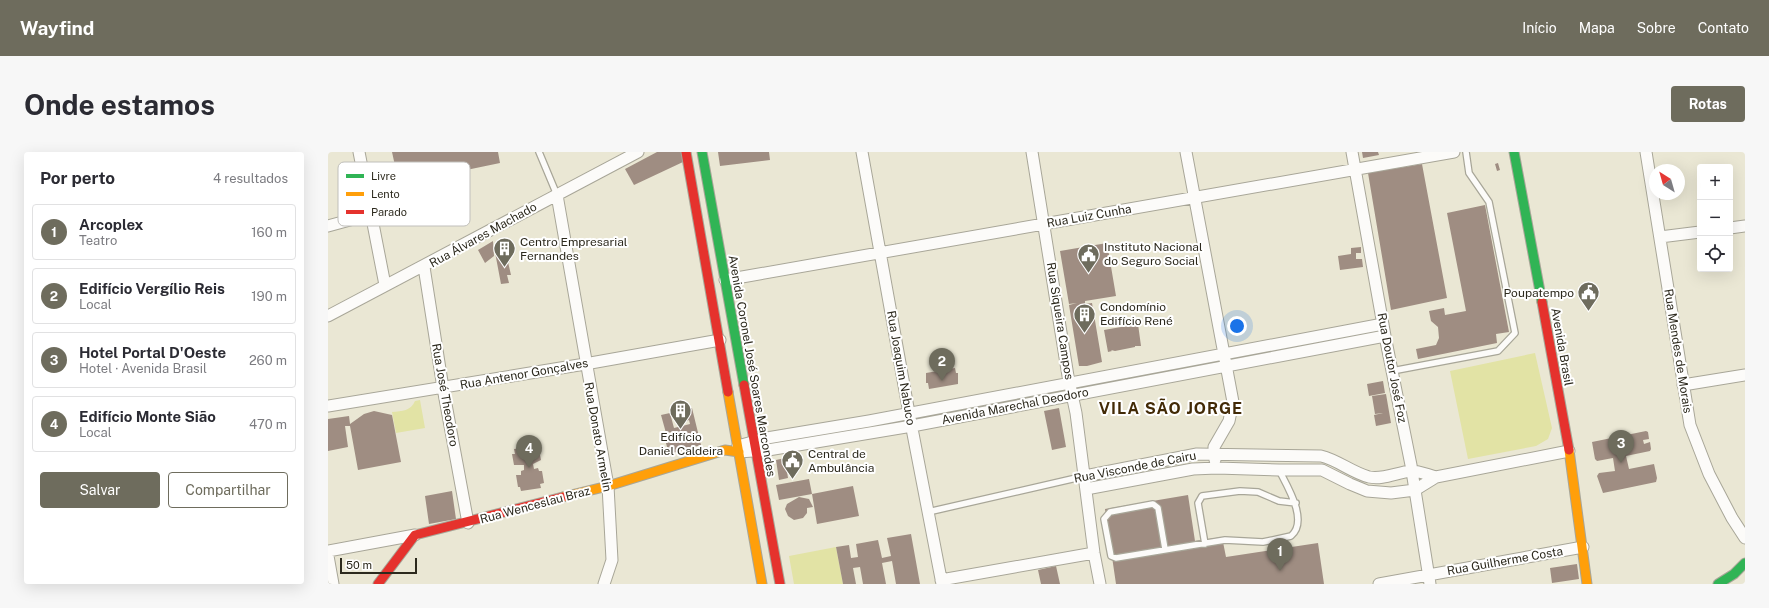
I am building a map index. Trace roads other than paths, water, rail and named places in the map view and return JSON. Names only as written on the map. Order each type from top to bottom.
[{"type":"main road","points":[[686,152],[762,584]]},
{"type":"main road","name":"Avenida Coronel José Soares Marcondes","points":[[702,152],[780,584]]},
{"type":"main road","name":"Avenida Brasil","points":[[1514,152],[1569,451],[1583,547]]},
{"type":"main road","points":[[708,272],[724,275]]},
{"type":"main road","name":"Rua Wenceslau Braz","points":[[415,535],[468,523],[608,486],[725,450],[739,449]]},
{"type":"main road","points":[[382,582],[415,535]]},
{"type":"main road","points":[[1583,547],[1587,584]]},
{"type":"main road","points":[[1583,547],[1596,584]]},
{"type":"main road","points":[[1718,584],[1734,574],[1745,563]]},
{"type":"street","points":[[359,152],[361,162]]},
{"type":"street","name":"Rua Álvares Machado","points":[[328,316],[385,285],[424,267],[638,152]]},
{"type":"street","name":"Rua Joaquim Nabuco","points":[[862,152],[909,414],[942,582]]},
{"type":"street","name":"Rua Siqueira Campos","points":[[1032,152],[1045,224],[1069,383],[1085,476],[1094,553],[1100,584]]},
{"type":"street","points":[[1186,152],[1234,402],[1229,421],[1214,448],[1217,468]]},
{"type":"street","name":"Rua Doutor José Foz","points":[[1352,152],[1385,336],[1412,471],[1429,579]]},
{"type":"street","name":"Rua Luiz Cunha","points":[[724,275],[881,253],[1454,152]]},
{"type":"street","name":"Rua Mendes de Morais","points":[[1646,152],[1690,425],[1709,474],[1732,518],[1745,538]]},
{"type":"street","name":"Rua Donato Armelin","points":[[556,195],[608,486],[612,560],[604,584]]},
{"type":"street","points":[[328,226],[338,223]]},
{"type":"street","points":[[374,226],[385,285]]},
{"type":"street","points":[[1733,228],[1745,226]]},
{"type":"street","points":[[1660,237],[1697,232]]},
{"type":"street","name":"Rua José Theodoro","points":[[424,267],[443,388],[468,523]]},
{"type":"street","name":"Avenida Marechal Deodoro","points":[[739,449],[909,414],[1383,324]]},
{"type":"street","name":"Avenida Marechal Deodoro","points":[[754,446],[912,426],[1385,336]]},
{"type":"street","name":"Rua Antenor Gonçalves","points":[[328,406],[443,388],[720,340]]},
{"type":"street","points":[[1683,385],[1745,375]]},
{"type":"street","name":"Rua Visconde de Cairu","points":[[1086,489],[1193,469],[1217,468],[1322,470],[1350,484],[1367,490],[1391,493],[1415,490],[1436,477],[1569,451]]},
{"type":"street","name":"Rua Visconde de Cairu","points":[[1085,476],[1197,454],[1321,456],[1337,461],[1348,468],[1370,477],[1384,478],[1412,471],[1436,477]]},
{"type":"street","name":"Rua Wenceslau Braz","points":[[328,551],[415,535]]},
{"type":"street","name":"Rua Guilherme Costa","points":[[1379,584],[1429,579],[1583,547]]},
{"type":"street","points":[[942,582],[1094,553]]},
{"type":"street","points":[[328,556],[333,584]]},
{"type":"lane","points":[[539,152],[556,195]]},
{"type":"lane","points":[[1392,371],[1498,350],[1515,334],[1489,202],[1469,173],[1466,152]]},
{"type":"lane","points":[[1165,549],[1158,508],[1153,504],[1110,512],[1104,519],[1111,556],[1113,558],[1225,540],[1263,542],[1291,536],[1295,533],[1297,527],[1296,503],[1279,470]]},
{"type":"lane","name":"Rua Visconde de Cairu","points":[[928,512],[1085,476]]},
{"type":"lane","points":[[1205,544],[1198,503],[1202,496],[1240,491],[1258,492],[1279,501],[1296,503]]},
{"type":"place","name":"Centro Empresarial Fernandes","points":[[504,268]]},
{"type":"place","name":"Instituto Nacional do Seguro Social","points":[[1088,274]]},
{"type":"place","name":"Poupatempo","points":[[1589,312]]},
{"type":"place","name":"Condomínio Edifício René","points":[[1085,334]]},
{"type":"place","name":"Edifício Vergílio Reis","points":[[942,381]]},
{"type":"place","name":"Edifício Daniel Caldeira","points":[[681,430]]},
{"type":"place","name":"Hotel Portal D'Oeste","points":[[1621,463]]},
{"type":"place","name":"Edifício Monte Sião","points":[[529,468]]},
{"type":"place","name":"Central de Ambulância","points":[[792,480]]},
{"type":"place","name":"Arcoplex","points":[[1280,571]]},
{"type":"district","name":"VILA SÃO JORGE","points":[[1171,408]]}]
